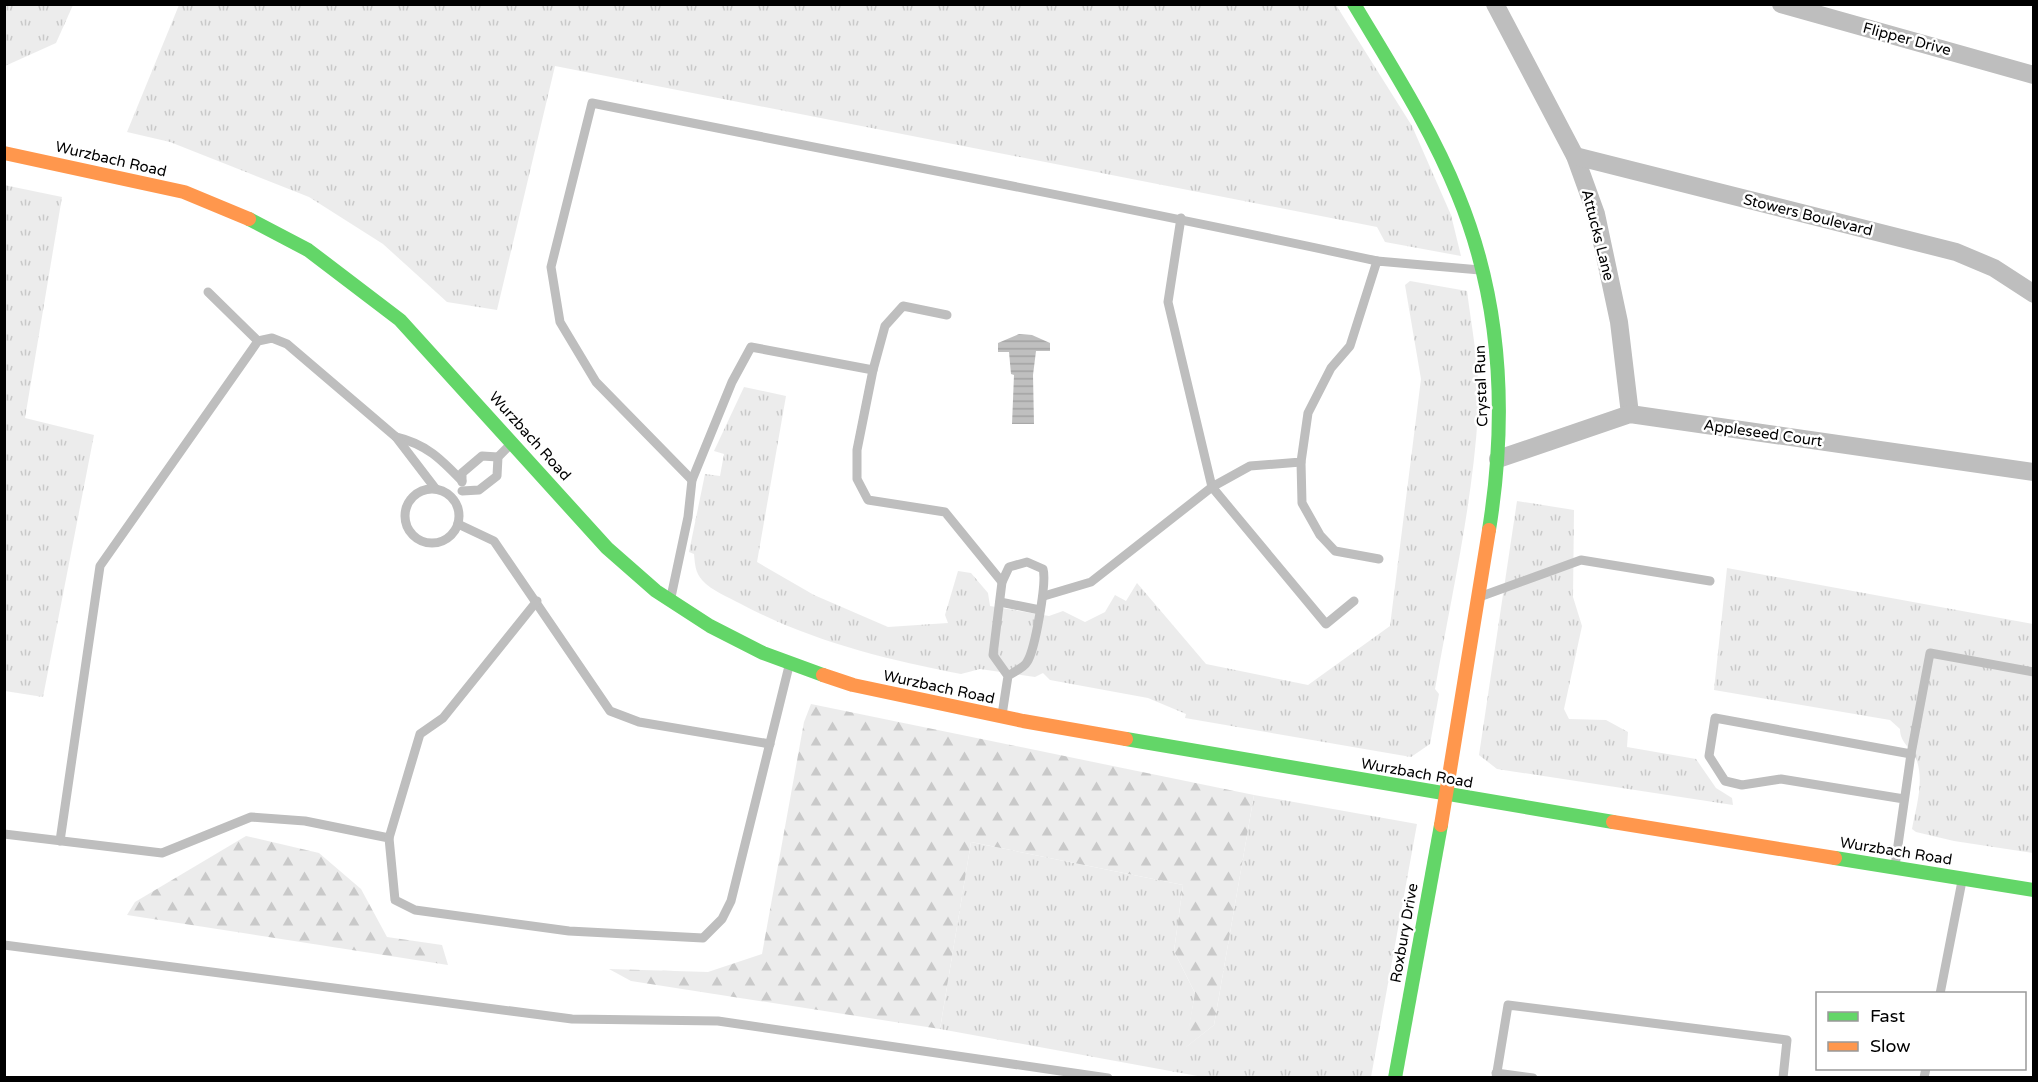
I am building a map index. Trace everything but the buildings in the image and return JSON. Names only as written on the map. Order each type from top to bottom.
[{"type":"main road","name":"Crystal Run","points":[[1354,4],[1440,153],[1463,203],[1495,327],[1500,407],[1498,459],[1446,795]]},
{"type":"main road","name":"Wurzbach Road","points":[[4,153],[120,176],[184,192],[239,214],[308,250],[400,320],[607,548],[670,600],[710,626],[790,664],[853,685],[1001,717],[1446,795],[2034,890]]},
{"type":"main road","name":"Roxbury Drive","points":[[1395,1077],[1446,795]]},
{"type":"street","name":"Attucks Lane","points":[[1495,4],[1575,156],[1598,225],[1619,322],[1630,414]]},
{"type":"street","name":"Flipper Drive","points":[[1781,4],[2034,75]]},
{"type":"street","name":"Stowers Boulevard","points":[[1575,156],[1956,252],[1994,268],[2034,294]]},
{"type":"street","name":"Appleseed Court","points":[[1498,459],[1630,414],[2034,472]]},
{"type":"lane","points":[[692,480],[596,382],[560,322],[551,267],[592,103],[919,169],[1181,218],[1377,261],[1482,270]]},
{"type":"lane","points":[[1181,218],[1168,302],[1212,487],[1326,624],[1353,602]]},
{"type":"lane","points":[[1377,261],[1350,346],[1331,368],[1308,413],[1301,462],[1302,503],[1320,535],[1335,551],[1379,559]]},
{"type":"lane","points":[[208,292],[258,341]]},
{"type":"lane","points":[[947,315],[903,306],[885,326],[873,370],[857,450],[857,479],[868,500],[945,512],[1002,582]]},
{"type":"lane","points":[[60,841],[100,566],[127,531],[258,341],[272,338],[287,344],[396,437],[435,488],[454,499],[458,508],[458,524],[455,531],[442,542],[426,543],[411,534],[404,519],[407,502],[419,491],[435,488]]},
{"type":"lane","points":[[670,600],[688,517],[692,480],[732,382],[751,347],[873,370]]},
{"type":"lane","points":[[396,437],[418,442],[443,461],[462,486],[479,490],[497,476],[498,457],[513,442]]},
{"type":"lane","points":[[454,499],[462,486],[462,473],[482,456],[498,457]]},
{"type":"lane","points":[[1044,596],[1091,582],[1212,487],[1250,466],[1301,462]]},
{"type":"lane","points":[[458,524],[494,541],[610,711],[639,722],[770,744]]},
{"type":"lane","points":[[1477,598],[1581,560],[1710,581]]},
{"type":"lane","points":[[1001,717],[1008,676],[993,655],[1002,582],[1009,567],[1018,562],[1036,564],[1043,569],[1046,578],[1044,596],[1027,663],[1008,676]]},
{"type":"lane","points":[[537,601],[443,718],[420,734],[389,838],[395,900],[415,910],[569,931],[703,938],[722,919],[731,901],[790,664]]},
{"type":"lane","points":[[1000,602],[1040,610]]},
{"type":"lane","points":[[1895,868],[1911,754],[1930,653],[2034,672]]},
{"type":"lane","points":[[1904,799],[1781,779],[1742,785],[1725,782],[1709,756],[1715,718],[1911,754]]},
{"type":"lane","points":[[4,834],[162,854],[251,817],[305,822],[389,838]]},
{"type":"lane","points":[[1940,992],[1963,878]]},
{"type":"lane","points":[[4,945],[572,1019],[718,1020],[1108,1077]]},
{"type":"lane","points":[[1533,1077],[1496,1075],[1508,1005],[1788,1040],[1784,1077]]},
{"type":"green space","points":[[4,5],[73,5],[56,43],[5,66]]},
{"type":"green space","points":[[179,5],[1336,5],[1412,126],[1451,215],[1461,256],[1385,242],[1377,227],[555,66],[497,310],[447,302],[383,244],[309,197],[170,142],[127,132]]},
{"type":"green space","points":[[4,185],[62,197],[25,418],[94,435],[43,697],[5,691]]},
{"type":"green space","points":[[1410,281],[1467,291],[1476,352],[1479,399],[1471,483],[1435,689],[1439,694],[1430,744],[1411,757],[1185,718],[1186,714],[1148,698],[1050,680],[1043,673],[1035,677],[980,669],[961,674],[876,655],[794,628],[715,591],[700,577],[694,554],[689,552],[705,474],[720,476],[724,454],[714,451],[744,387],[786,396],[757,562],[814,595],[888,627],[948,623],[945,615],[958,571],[971,573],[988,593],[990,606],[1049,616],[1063,611],[1085,622],[1105,612],[1115,595],[1126,601],[1137,583],[1206,664],[1308,685],[1390,626],[1421,379],[1405,285]]},
{"type":"green space","points":[[1517,501],[1574,510],[1573,597],[1582,626],[1564,709],[1569,719],[1606,720],[1628,732],[1627,747],[1696,759],[1716,788],[1732,798],[1733,805],[1497,769],[1479,755]]},
{"type":"green space","points":[[1727,568],[2033,624],[2033,853],[1954,841],[1912,829],[1919,795],[1919,769],[1915,756],[1902,738],[1900,729],[1890,720],[1714,690]]},
{"type":"green space","points":[[811,704],[1254,795],[1214,1025],[1185,1048],[1195,993],[1174,951],[1183,885],[971,842],[940,1029],[631,981],[609,969],[708,972],[762,954],[804,722]]},
{"type":"green space","points":[[1254,795],[1417,824],[1371,1077],[1203,1077],[940,1029],[971,842],[1183,885],[1174,951],[1195,993],[1186,1047],[1214,1025]]},
{"type":"green space","points":[[246,836],[319,853],[361,889],[387,937],[442,945],[448,965],[127,915],[135,902]]},
{"type":"shaded area","points":[[1019,334],[1032,335],[1050,343],[1050,351],[1036,351],[1033,375],[1034,424],[1012,424],[1014,375],[1011,374],[1009,352],[998,352],[998,343]]},
{"type":"traffic: fast","points":[[1354,4],[1436,146],[1458,195],[1473,236],[1484,277],[1492,318],[1499,403],[1495,488],[1489,530]]},
{"type":"traffic: fast","points":[[249,219],[308,250],[400,320],[607,548],[656,591],[710,626],[763,653],[823,675]]},
{"type":"traffic: fast","points":[[1126,739],[1613,822]]},
{"type":"traffic: fast","points":[[1395,1078],[1441,825]]},
{"type":"traffic: fast","points":[[1835,858],[2034,890]]},
{"type":"traffic: slow","points":[[4,153],[184,192],[249,219]]},
{"type":"traffic: slow","points":[[1441,825],[1489,530]]},
{"type":"traffic: slow","points":[[823,675],[853,685],[1023,721],[1126,739]]},
{"type":"traffic: slow","points":[[1613,822],[1835,858]]}]
